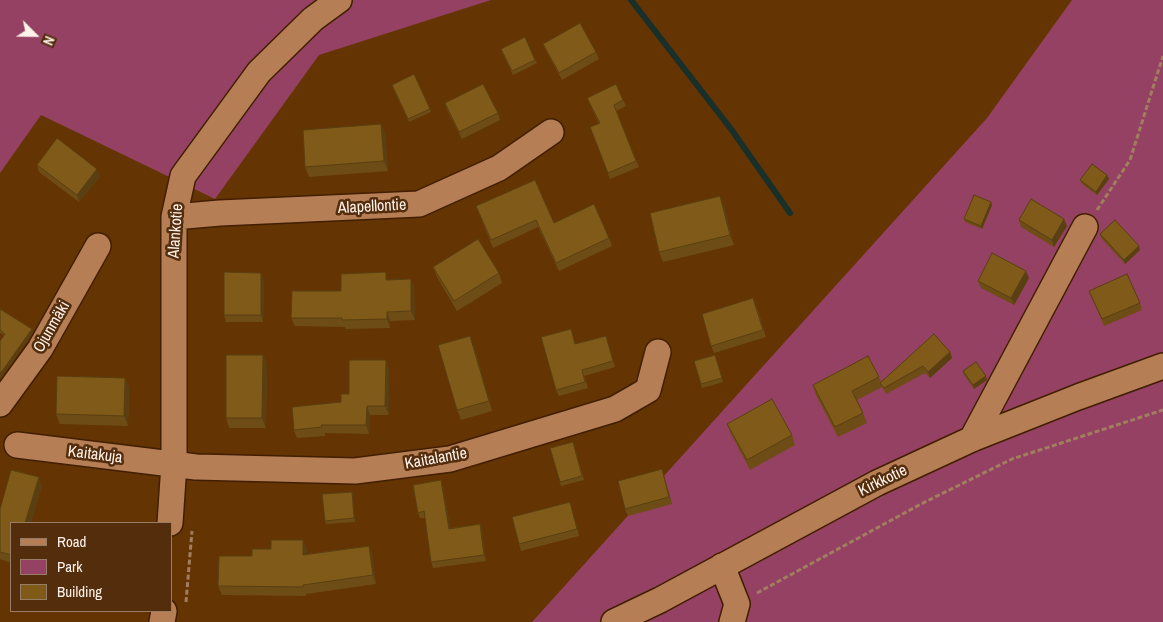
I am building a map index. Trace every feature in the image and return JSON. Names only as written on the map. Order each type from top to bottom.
[{"type":"street","name":"Alankotie","points":[[170,522],[174,464],[174,217],[183,176],[259,72],[313,19],[339,0]]},
{"type":"street","name":"Alapellontie","points":[[174,217],[220,213],[419,204],[499,168],[551,132]]},
{"type":"street","points":[[972,439],[1085,227]]},
{"type":"street","name":"Ojunmäki","points":[[0,404],[40,349],[98,246]]},
{"type":"street","name":"Kaitalantie","points":[[174,464],[196,467],[355,471],[450,459],[615,409],[648,390],[658,352]]},
{"type":"street","name":"Kirkkotie","points":[[614,622],[877,483],[972,439],[1163,366]]},
{"type":"street","name":"Kaitakuja","points":[[17,445],[174,464]]},
{"type":"street","points":[[722,566],[734,613]]},
{"type":"path","points":[[1085,227],[1130,160],[1163,56]]},
{"type":"path","points":[[734,613],[921,504],[1012,459],[1163,410]]},
{"type":"green space","points":[[0,0],[491,0],[319,55],[215,199],[41,115],[0,173]]},
{"type":"green space","points":[[1072,0],[1163,0],[1163,622],[532,622],[987,118]]},
{"type":"building","points":[[580,23],[596,52],[559,73],[543,44]]},
{"type":"building","points":[[525,37],[535,60],[512,71],[501,49]]},
{"type":"building","points":[[414,74],[430,109],[408,119],[392,85]]},
{"type":"building","points":[[483,84],[498,113],[459,132],[445,103]]},
{"type":"building","points":[[616,84],[623,100],[614,105],[636,161],[608,173],[590,127],[600,123],[587,98]]},
{"type":"building","points":[[381,124],[384,161],[305,167],[303,130]]},
{"type":"building","points":[[57,138],[97,169],[77,195],[37,165]]},
{"type":"building","points":[[1092,164],[1107,175],[1096,192],[1080,180]]},
{"type":"building","points":[[535,180],[554,223],[594,204],[609,238],[556,263],[536,220],[491,240],[476,206]]},
{"type":"building","points":[[974,195],[991,202],[981,226],[964,219]]},
{"type":"building","points":[[720,196],[730,235],[659,252],[650,213]]},
{"type":"building","points":[[1031,199],[1064,219],[1052,240],[1019,220]]},
{"type":"building","points":[[1115,220],[1139,246],[1124,260],[1100,234]]},
{"type":"building","points":[[478,239],[499,273],[454,301],[433,267]]},
{"type":"building","points":[[992,253],[1026,271],[1011,298],[978,281]]},
{"type":"building","points":[[224,272],[261,273],[261,315],[224,315]]},
{"type":"building","points":[[386,272],[386,280],[411,279],[411,311],[387,312],[387,319],[291,318],[292,291],[341,291],[341,274]]},
{"type":"building","points":[[1127,274],[1140,303],[1102,319],[1089,291]]},
{"type":"building","points":[[753,298],[763,330],[711,346],[702,314]]},
{"type":"building","points":[[0,309],[32,329],[0,374],[0,341],[5,334],[0,330]]},
{"type":"building","points":[[571,329],[575,344],[606,336],[613,361],[582,370],[585,382],[556,390],[541,337]]},
{"type":"building","points":[[934,334],[950,352],[928,372],[923,366],[884,388],[880,383]]},
{"type":"building","points":[[470,336],[489,401],[457,410],[438,345]]},
{"type":"building","points":[[226,355],[263,355],[262,418],[226,418]]},
{"type":"building","points":[[715,355],[722,378],[701,384],[694,361]]},
{"type":"building","points":[[868,356],[879,377],[852,391],[863,413],[835,427],[813,385]]},
{"type":"building","points":[[349,360],[386,360],[385,406],[367,406],[366,425],[321,425],[322,427],[294,430],[292,407],[341,402],[341,394],[349,394]]},
{"type":"building","points":[[976,362],[986,376],[973,385],[963,371]]},
{"type":"building","points":[[57,376],[125,378],[124,416],[56,414]]},
{"type":"building","points":[[772,399],[792,435],[747,460],[727,424]]},
{"type":"building","points":[[573,442],[582,476],[560,482],[550,448]]},
{"type":"building","points":[[662,469],[669,497],[625,509],[618,481]]},
{"type":"building","points":[[11,470],[39,477],[25,522],[10,522],[10,555],[0,552],[0,509]]},
{"type":"building","points":[[441,480],[449,529],[480,524],[484,555],[431,562],[424,511],[418,513],[413,485]]},
{"type":"building","points":[[352,492],[354,518],[325,521],[322,494]]},
{"type":"building","points":[[570,502],[577,529],[519,544],[512,517]]},
{"type":"building","points":[[271,540],[303,540],[303,555],[369,546],[373,575],[303,585],[303,587],[218,586],[219,556],[252,556],[252,549],[271,549]]},
{"type":"waterway","points":[[631,0],[731,129],[790,213]]}]
